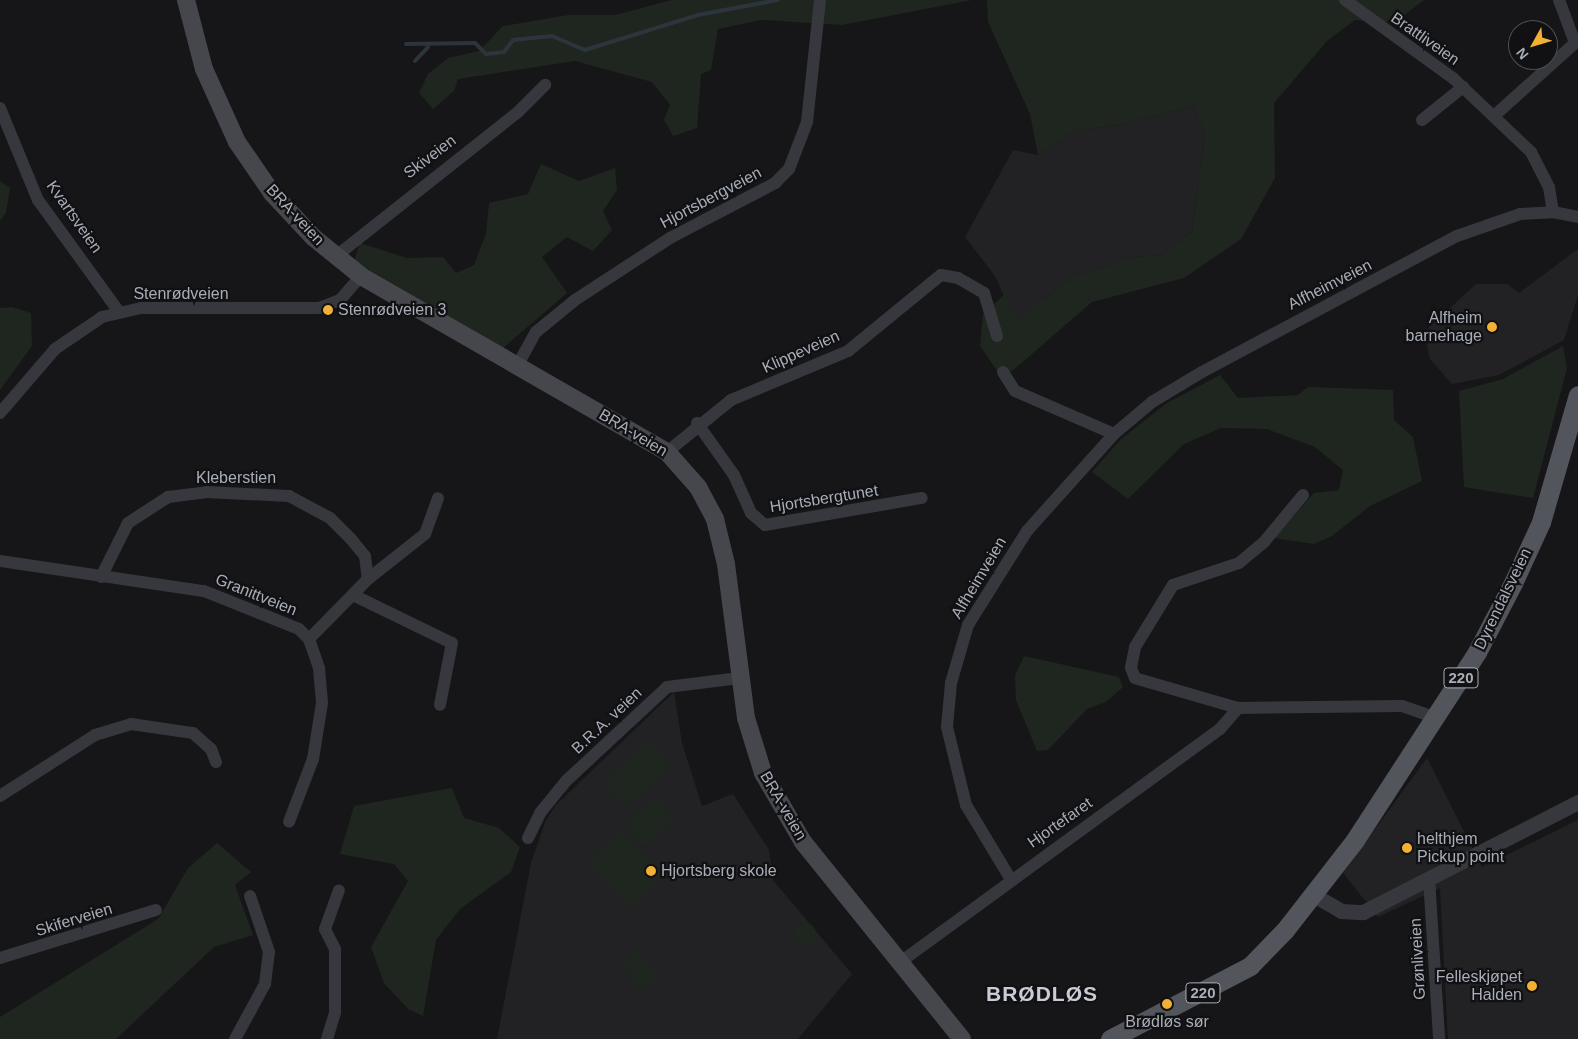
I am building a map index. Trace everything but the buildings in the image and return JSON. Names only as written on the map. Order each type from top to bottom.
[{"type":"main road","name":"BRA-veien","points":[[186,0],[204,70],[237,142],[272,192],[335,257],[360,276],[667,452],[698,487],[715,519],[726,564],[739,678],[756,755],[786,818],[899,963],[966,1037]]},
{"type":"main road","name":"Dyrendalsveien","points":[[1110,1039],[1242,971],[1285,930],[1361,832],[1436,718],[1481,644],[1541,522],[1578,395]]},
{"type":"street","name":"Hjortsbergveien","points":[[518,366],[536,332],[561,310],[670,238],[774,183],[789,169],[807,122],[820,0]]},
{"type":"street","name":"Brattliveien","points":[[1345,0],[1463,87],[1531,152],[1549,187],[1553,212]]},
{"type":"street","points":[[1494,116],[1575,43],[1559,0]]},
{"type":"street","name":"Skiveien","points":[[335,257],[517,113],[545,84]]},
{"type":"street","name":"Brattliveien","points":[[1422,120],[1463,87]]},
{"type":"street","name":"Kvartsveien","points":[[0,108],[38,200],[120,312]]},
{"type":"street","name":"Alfheimveien","points":[[1010,878],[966,807],[953,767],[947,726],[951,683],[968,625],[994,580],[1027,531],[1114,434],[1155,400],[1202,372],[1457,236],[1520,214],[1553,212],[1578,217]]},
{"type":"street","name":"Klippeveien","points":[[667,452],[697,423],[731,400],[848,351],[941,275],[958,278],[984,293],[997,336]]},
{"type":"street","name":"Stenrødveien","points":[[0,413],[55,348],[86,325],[120,312],[319,308],[340,300],[360,276]]},
{"type":"street","points":[[1003,372],[1015,392],[1114,434]]},
{"type":"street","name":"Hjortsbergtunet","points":[[697,423],[734,475],[751,513],[764,525],[922,498]]},
{"type":"street","name":"Kleberstien","points":[[101,576],[121,534],[138,514],[168,497],[241,491],[289,496],[317,509],[365,556],[368,579]]},
{"type":"street","points":[[1303,495],[1264,542],[1239,563],[1173,585],[1135,647],[1131,668],[1135,678],[1238,708],[1402,706],[1436,718]]},
{"type":"street","points":[[290,822],[313,759],[322,703],[319,668],[309,639],[368,579],[425,534],[438,498]]},
{"type":"street","name":"Granittveien","points":[[0,561],[228,597],[298,629],[309,639]]},
{"type":"street","points":[[353,594],[452,643],[440,706]]},
{"type":"street","name":"B.R.A. veien","points":[[528,838],[540,812],[566,781],[667,687],[739,678]]},
{"type":"street","name":"Hjortefaret","points":[[899,963],[1010,878],[1220,729],[1238,708]]},
{"type":"street","points":[[0,796],[95,735],[131,724],[193,733],[211,749],[216,762]]},
{"type":"street","points":[[1312,894],[1351,914],[1429,878],[1578,802]]},
{"type":"street","name":"Grønliveien","points":[[1429,878],[1439,1039]]},
{"type":"street","points":[[326,1039],[335,1012],[336,966],[335,949],[325,928],[339,890]]},
{"type":"street","points":[[235,1039],[265,984],[269,952],[250,896]]},
{"type":"street","name":"Skiferveien","points":[[0,958],[156,910]]},
{"type":"shaded area","points":[[672,0],[972,0],[842,25],[761,20],[718,29],[711,70],[701,74],[697,128],[673,136],[664,120],[670,105],[652,82],[575,61],[458,79],[454,91],[433,109],[419,93],[428,74],[448,58],[479,51],[503,26],[568,15],[615,15]]},
{"type":"shaded area","points":[[987,0],[1424,0],[1394,23],[1355,20],[1327,41],[1274,103],[1275,178],[1241,239],[1184,278],[1092,302],[1003,379],[980,346],[983,314],[1005,294],[1016,319],[1074,276],[1133,257],[1161,255],[1192,232],[1205,134],[1193,106],[1120,125],[1076,130],[1038,155],[1030,114],[988,22]]},
{"type":"shaded area","points":[[1193,106],[1205,134],[1192,232],[1161,255],[1133,257],[1074,276],[1015,320],[995,276],[965,237],[1013,150],[1038,155],[1076,130],[1120,125]]},
{"type":"shaded area","points":[[541,164],[579,181],[615,168],[617,190],[603,211],[612,230],[593,251],[567,237],[542,257],[567,293],[503,348],[354,261],[360,243],[407,258],[443,257],[456,273],[474,265],[486,234],[489,203],[528,194]]},
{"type":"shaded area","points":[[0,181],[10,188],[6,213],[0,221]]},
{"type":"shaded area","points":[[1578,249],[1578,295],[1564,340],[1499,375],[1452,384],[1430,359],[1424,332],[1476,284],[1507,284],[1519,293]]},
{"type":"shaded area","points":[[12,307],[31,313],[32,346],[0,390],[0,308]]},
{"type":"shaded area","points":[[1563,346],[1567,368],[1533,498],[1464,487],[1459,391],[1503,379]]},
{"type":"shaded area","points":[[1220,375],[1238,398],[1298,395],[1308,387],[1393,390],[1394,420],[1413,437],[1422,481],[1370,506],[1332,536],[1314,544],[1274,538],[1314,493],[1339,490],[1343,470],[1315,447],[1267,429],[1221,428],[1184,444],[1128,499],[1092,472],[1121,439],[1167,403]]},
{"type":"shaded area","points":[[1024,656],[1119,677],[1123,687],[1106,702],[1087,709],[1048,750],[1037,751],[1016,700],[1015,676]]},
{"type":"shaded area","name":"Hjortsberg skole","points":[[674,692],[682,743],[702,806],[733,794],[769,850],[773,880],[852,974],[798,1039],[497,1039],[531,863],[546,820],[556,805]]},
{"type":"shaded area","points":[[649,741],[671,768],[623,808],[601,781]]},
{"type":"shaded area","points":[[1427,758],[1482,867],[1578,820],[1578,1039],[1448,1039],[1440,888],[1378,917],[1343,873]]},
{"type":"shaded area","points":[[452,788],[464,818],[499,828],[520,847],[511,872],[460,909],[436,940],[423,1016],[408,1009],[384,983],[371,947],[408,881],[394,864],[340,854],[354,806]]},
{"type":"shaded area","points":[[656,797],[676,821],[645,847],[625,823]]},
{"type":"shaded area","points":[[622,830],[663,879],[629,908],[588,859]]},
{"type":"shaded area","points":[[217,843],[251,872],[235,885],[253,935],[214,947],[116,1039],[0,1039],[0,1017],[158,919],[188,868]]},
{"type":"shaded area","points":[[805,923],[813,926],[816,934],[813,942],[805,945],[797,942],[794,934],[797,926]]},
{"type":"shaded area","points":[[638,950],[659,976],[642,989],[621,964]]},
{"type":"waterway","points":[[406,44],[475,43],[486,54],[504,52],[513,40],[552,36],[585,50],[698,15],[778,0]]},
{"type":"waterway","points":[[415,61],[428,47]]},
{"type":"place","name":"Stenrødveien 3","points":[[328,310]]},
{"type":"place","name":"Alfheim barnehage","points":[[1492,327]]},
{"type":"place","name":"helthjem Pickup point","points":[[1407,848]]},
{"type":"place","name":"Hjortsberg skole","points":[[651,871]]},
{"type":"place","name":"Felleskjøpet Halden","points":[[1532,986]]},
{"type":"place","name":"Brødløs sør","points":[[1167,1004]]},
{"type":"district","name":"BRØDLØS","points":[[1042,994]]}]
